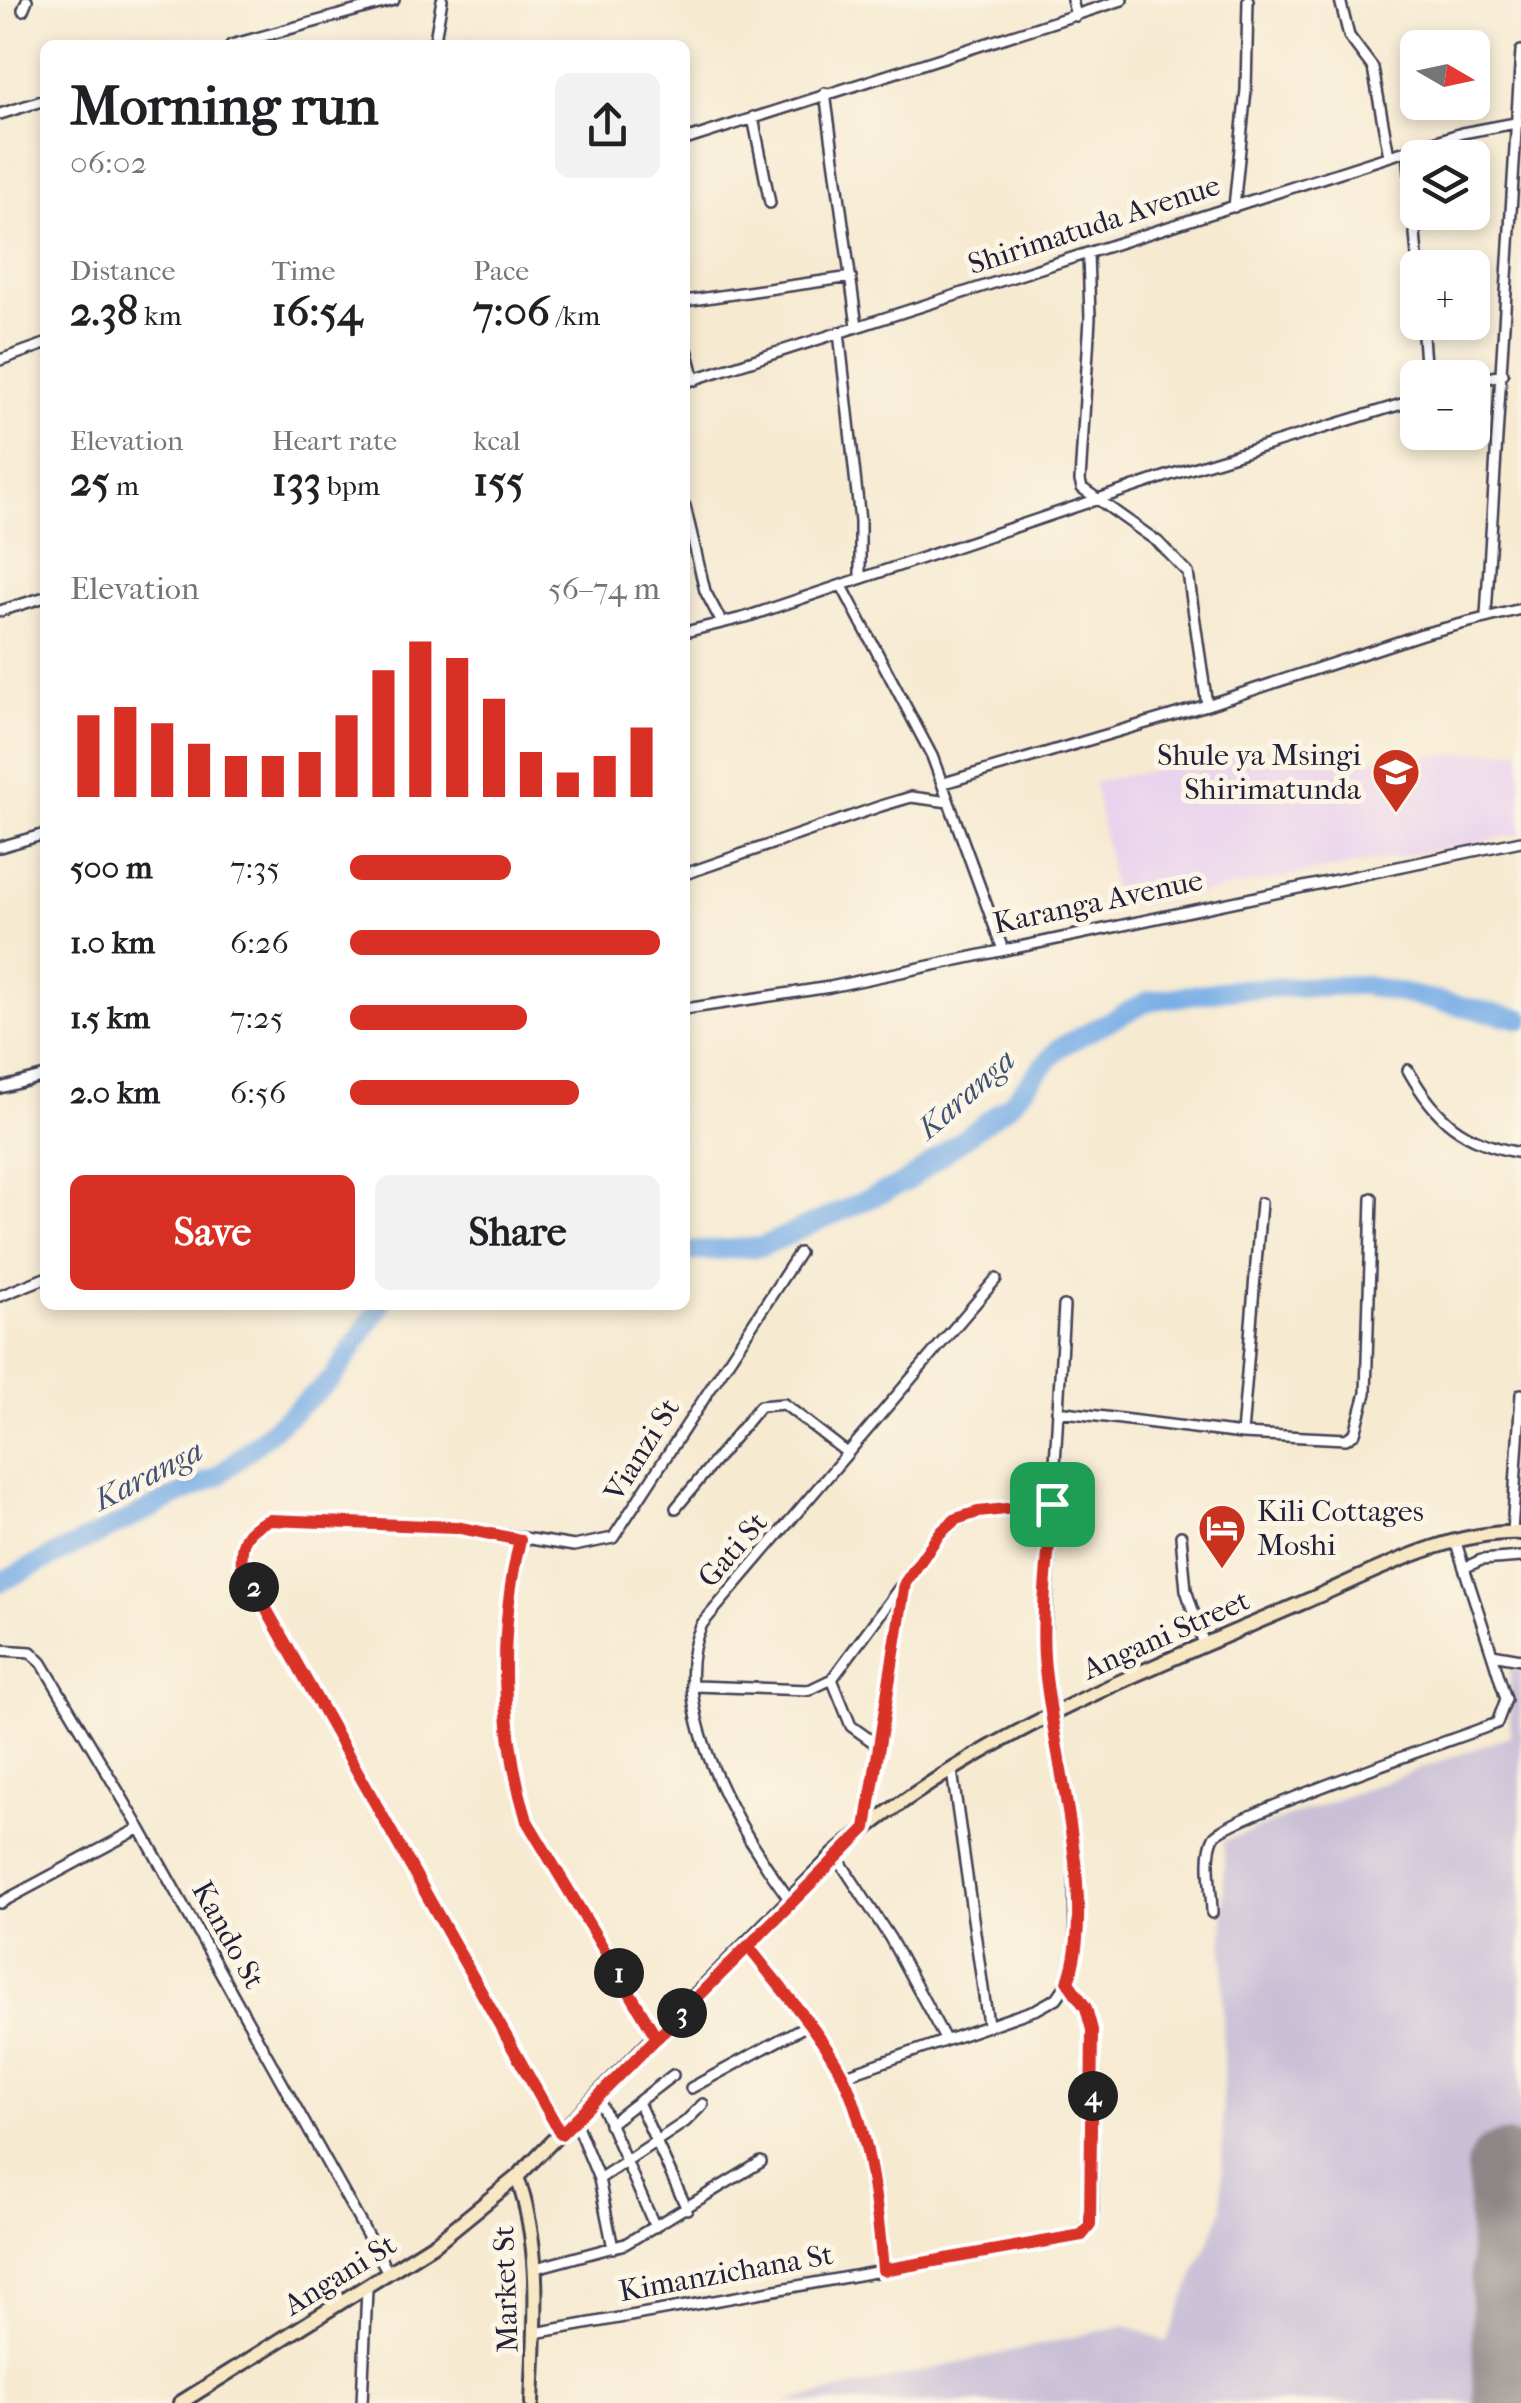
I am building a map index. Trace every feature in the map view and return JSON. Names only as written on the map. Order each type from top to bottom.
[{"type":"street","points":[[248,40],[394,0]]},
{"type":"street","points":[[435,40],[442,0]]},
{"type":"street","points":[[1072,0],[1076,16]]},
{"type":"street","points":[[690,138],[1122,0]]},
{"type":"street","points":[[1234,207],[1246,90],[1248,0]]},
{"type":"street","points":[[1340,0],[1349,36],[1373,68],[1390,156]]},
{"type":"street","points":[[1486,615],[1504,374],[1521,50]]},
{"type":"street","points":[[826,93],[857,326]]},
{"type":"street","points":[[0,114],[40,102]]},
{"type":"street","points":[[753,116],[770,203]]},
{"type":"street","name":"Shirimatuda Avenue","points":[[1448,140],[1519,122]]},
{"type":"street","name":"Shirimatuda Avenue","points":[[690,381],[1400,153]]},
{"type":"street","points":[[1088,252],[1090,318],[1080,481],[1082,488],[1101,498],[1175,556],[1188,573],[1208,704]]},
{"type":"street","points":[[690,301],[851,277]]},
{"type":"street","points":[[839,332],[860,521],[860,578]]},
{"type":"street","points":[[0,360],[40,346]]},
{"type":"street","points":[[1490,378],[1504,374]]},
{"type":"street","points":[[690,631],[842,586],[1101,498],[1400,404]]},
{"type":"street","points":[[690,527],[705,590],[722,623]]},
{"type":"street","points":[[842,586],[907,704],[944,783],[1002,947]]},
{"type":"street","points":[[0,611],[40,599]]},
{"type":"street","points":[[944,783],[1486,615],[1521,609]]},
{"type":"street","points":[[690,872],[881,806],[911,798],[949,802]]},
{"type":"street","points":[[0,847],[40,835]]},
{"type":"street","name":"Karanga Avenue","points":[[690,1009],[830,987],[1002,947],[1521,840]]},
{"type":"street","points":[[1408,1070],[1430,1110],[1468,1137],[1521,1152]]},
{"type":"street","points":[[0,1088],[40,1077]]},
{"type":"street","points":[[1057,1411],[1242,1434],[1346,1440],[1355,1433],[1366,1394],[1372,1198]]},
{"type":"street","points":[[1242,1434],[1262,1203]]},
{"type":"street","name":"Vianzi St","points":[[561,2134],[242,1566],[241,1549],[253,1527],[269,1520],[456,1527],[574,1546],[612,1538],[800,1253]]},
{"type":"street","name":"Gati St","points":[[790,1900],[712,1766],[701,1738],[694,1686],[694,1641],[702,1624],[996,1279]]},
{"type":"street","points":[[0,1296],[40,1280]]},
{"type":"street","points":[[842,2076],[1057,1998],[1074,1967],[1076,1912],[1044,1656],[1064,1306]]},
{"type":"street","points":[[1516,1532],[1521,1394]]},
{"type":"street","points":[[676,1508],[760,1406],[784,1404],[846,1452]]},
{"type":"street","points":[[694,1686],[809,1690],[832,1679],[940,1533],[956,1519],[978,1512],[1052,1504]]},
{"type":"street","name":"Angani Street","points":[[517,2176],[835,1854],[866,1828],[952,1771],[1050,1714],[1204,1644],[1407,1559],[1456,1543],[1516,1532]]},
{"type":"street","points":[[1181,1536],[1186,1590],[1204,1644]]},
{"type":"street","points":[[520,1540],[508,1604],[506,1665],[508,1735],[516,1785],[527,1821],[657,2038]]},
{"type":"street","points":[[1212,1913],[1211,1846],[1215,1834],[1253,1811],[1497,1722],[1506,1699],[1456,1543]]},
{"type":"street","points":[[1464,1568],[1492,1558],[1521,1557]]},
{"type":"street","points":[[866,1828],[876,1744],[905,1583]]},
{"type":"street","name":"Kando St","points":[[0,1650],[31,1652],[42,1664],[140,1828],[388,2274]]},
{"type":"street","points":[[1492,1654],[1521,1659]]},
{"type":"street","points":[[832,1679],[851,1726],[876,1744]]},
{"type":"street","points":[[952,1771],[988,2024]]},
{"type":"street","points":[[0,1903],[140,1828]]},
{"type":"street","points":[[835,1854],[890,1938],[945,2039]]},
{"type":"street","points":[[748,1946],[842,2076],[856,2113],[878,2217],[883,2270]]},
{"type":"street","name":"Kimanzichana St","points":[[535,2334],[1082,2235],[1090,2225],[1092,2030],[1086,2008],[1068,1982]]},
{"type":"street","points":[[691,2088],[807,2025]]},
{"type":"street","points":[[610,2124],[673,2074]]},
{"type":"street","points":[[598,2097],[655,2227]]},
{"type":"street","points":[[638,2102],[687,2209]]},
{"type":"street","points":[[599,2179],[627,2164],[702,2104]]},
{"type":"street","points":[[574,2121],[599,2179],[614,2248]]},
{"type":"street","points":[[536,2268],[614,2248],[687,2209],[761,2162]]},
{"type":"street","name":"Angani St","points":[[180,2403],[437,2242],[517,2176]]},
{"type":"street","name":"Market St","points":[[517,2176],[531,2215],[536,2268],[532,2403]]},
{"type":"street","points":[[362,2403],[367,2289]]},
{"type":"shaded area","points":[[1309,741],[1320,763],[1521,749],[1521,834],[1117,909],[1094,782]]},
{"type":"shaded area","points":[[1510,1668],[1521,1671],[1521,2403],[784,2403],[1126,2325],[1166,2342],[1222,2210],[1224,1841],[1510,1736]]},
{"type":"waterway","name":"Karanga","points":[[690,1252],[761,1247],[906,1182],[1010,1104],[1060,1047],[1148,1001],[1236,989],[1363,985],[1521,1019]]},
{"type":"waterway","name":"Karanga","points":[[0,1582],[218,1476],[333,1378],[378,1310]]},
{"type":"runway","points":[[1503,2168],[1510,2403]]},
{"type":"place","name":"Shule ya Msingi Shirimatunda","points":[[1396,814]]},
{"type":"place","name":"Kili Cottages Moshi","points":[[1222,1570]]},
{"type":"route","points":[[1052,1504],[978,1512],[956,1519],[940,1533],[905,1583],[876,1744],[866,1828],[835,1854],[748,1946],[657,2038],[591,1924],[527,1821],[516,1785],[508,1735],[506,1665],[508,1604],[520,1540],[492,1531],[456,1527],[269,1520],[244,1536],[242,1566],[561,2134],[647,2048],[748,1946],[842,2076],[856,2113],[878,2217],[883,2270],[1082,2235],[1093,2212],[1092,2030],[1086,2008],[1068,1982],[1074,1967],[1074,1865],[1044,1656],[1052,1504]]}]
